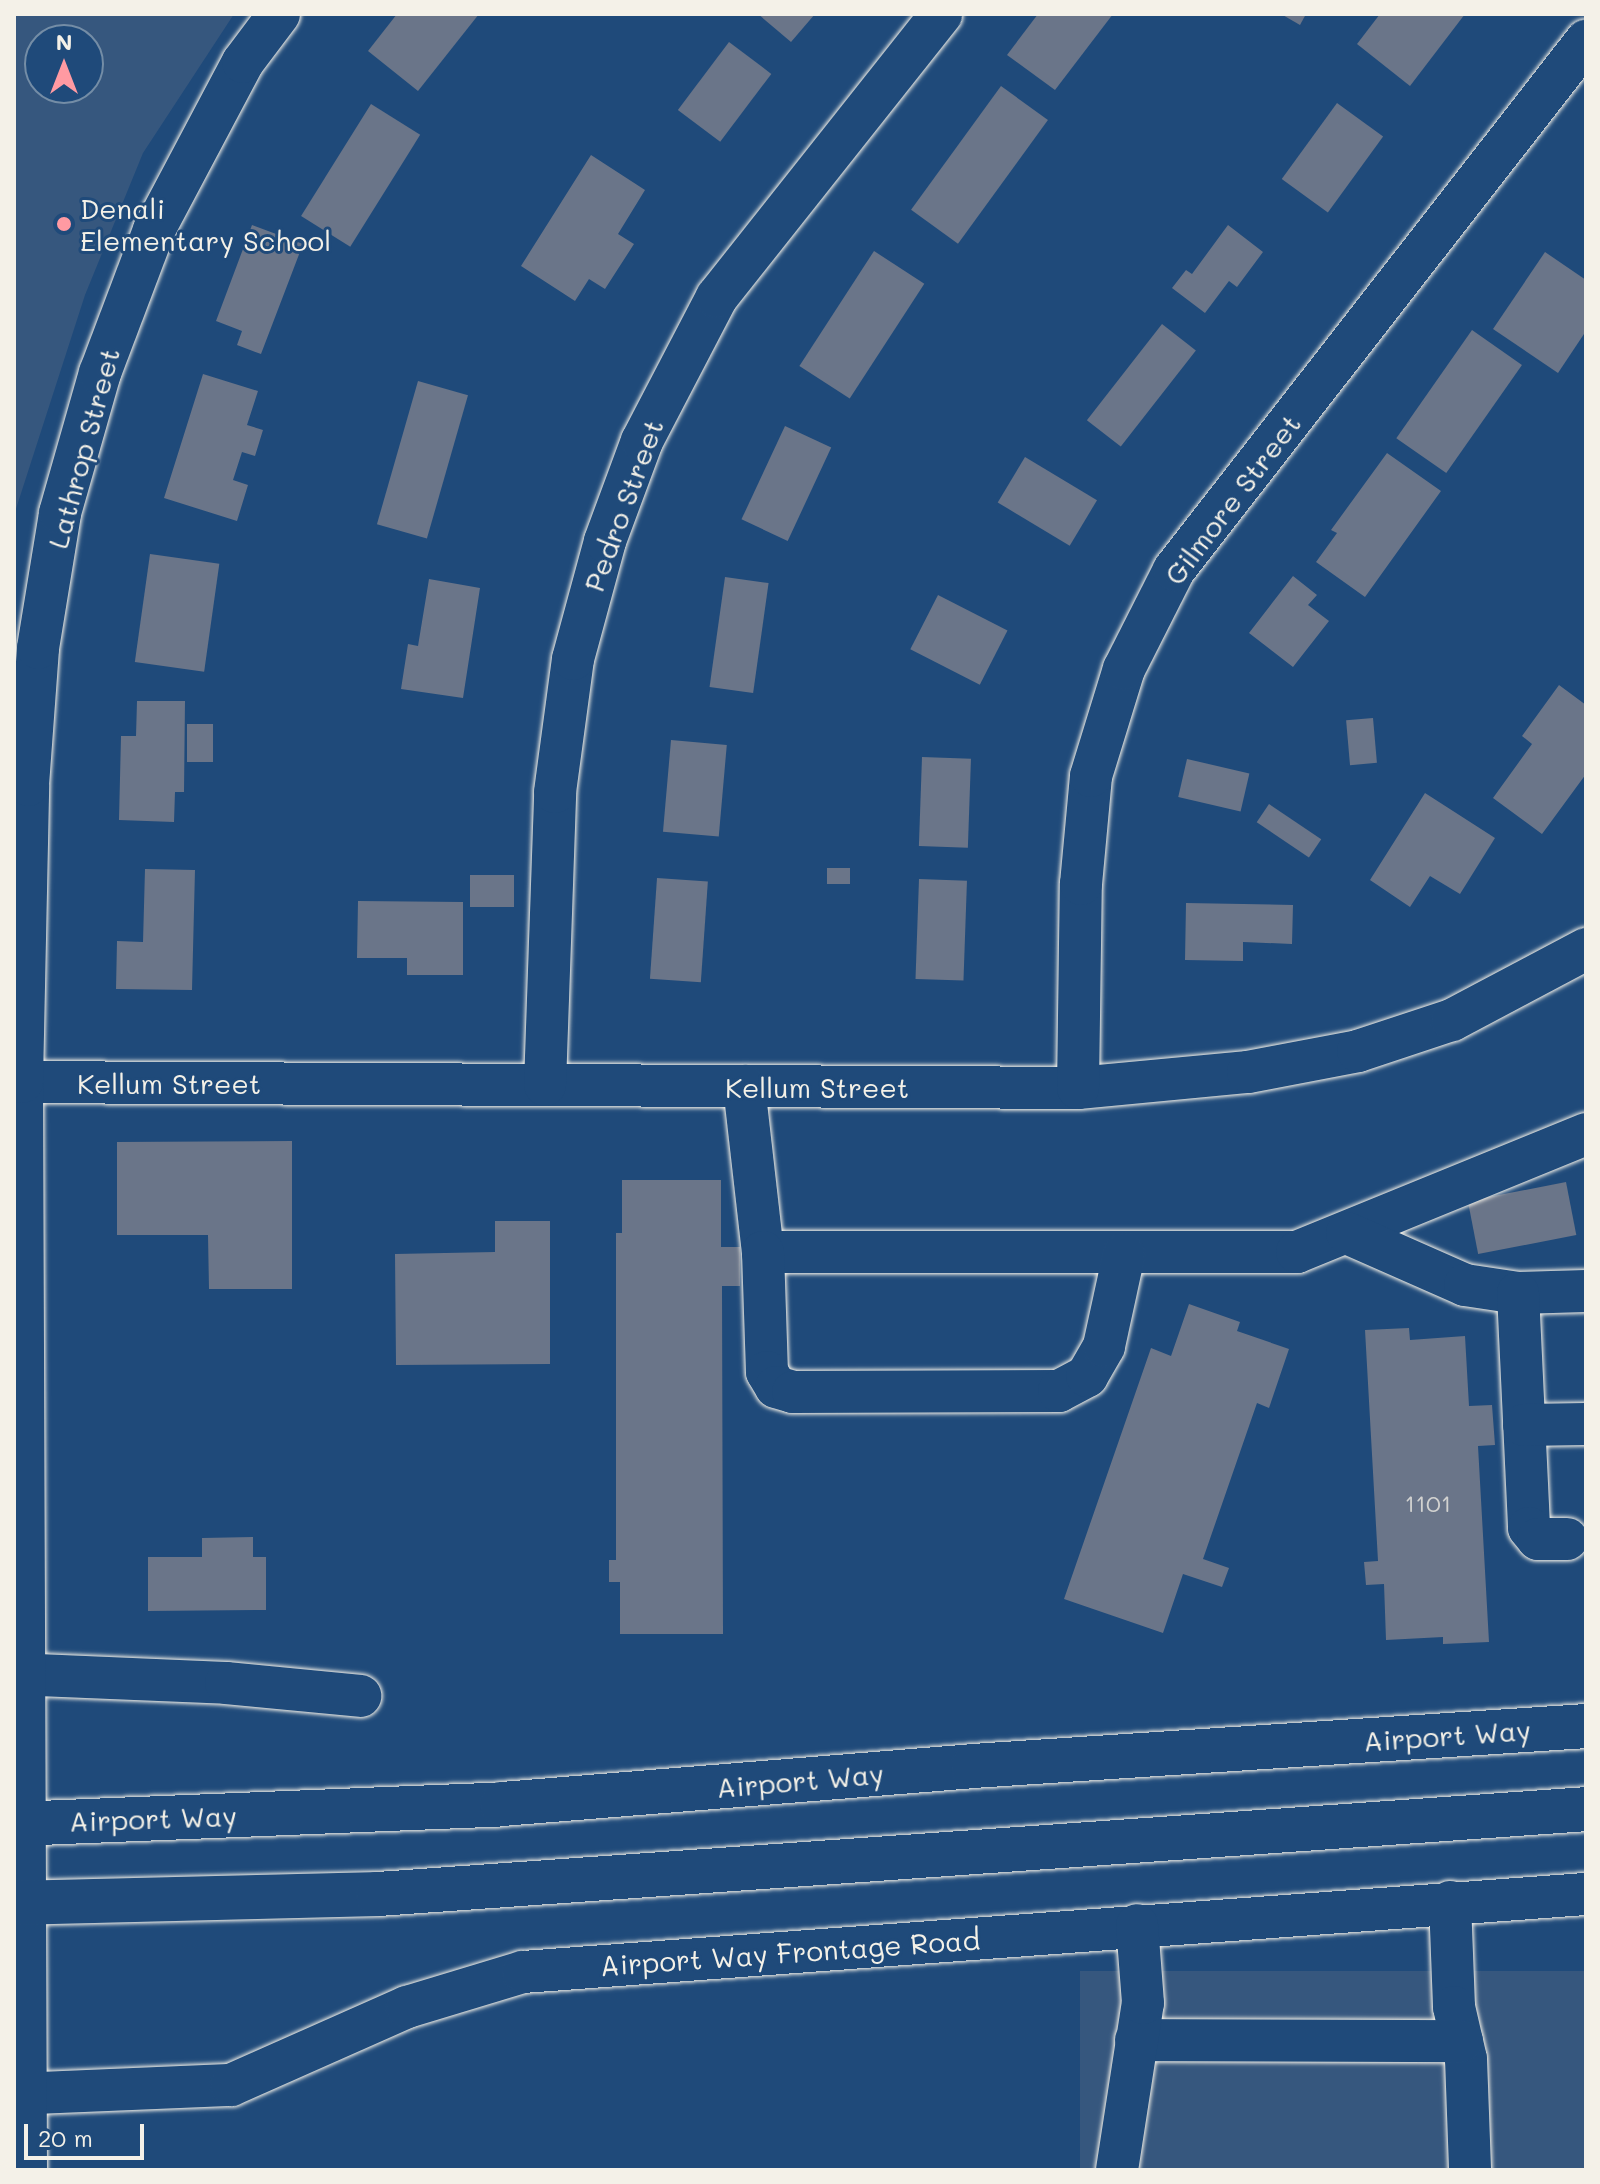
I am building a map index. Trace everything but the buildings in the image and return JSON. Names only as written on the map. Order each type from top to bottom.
[{"type":"main road","name":"Airport Way","points":[[18,1824],[502,1804],[1586,1726]]},
{"type":"main road","points":[[18,1903],[378,1894],[1586,1809]]},
{"type":"street","name":"Lathrop Street","points":[[26,2170],[19,2094],[18,1082],[28,785],[26,645],[100,373],[154,230],[243,62],[279,14]]},
{"type":"street","name":"Pedro Street","points":[[545,1085],[555,792],[573,659],[605,541],[642,441],[717,297],[941,14]]},
{"type":"street","name":"Gilmore Street","points":[[1078,1088],[1081,884],[1091,776],[1124,669],[1174,570],[1586,41]]},
{"type":"street","name":"Kellum Street","points":[[18,1082],[1078,1088],[1248,1072],[1358,1051],[1452,1020],[1586,949]]},
{"type":"street","points":[[744,1086],[763,1252],[767,1372],[776,1387],[793,1392],[1059,1391],[1087,1376],[1104,1346],[1124,1254]]},
{"type":"street","points":[[763,1252],[1297,1252],[1586,1134]]},
{"type":"street","points":[[1347,1233],[1465,1285],[1518,1293],[1586,1291]]},
{"type":"street","points":[[1518,1293],[1529,1528],[1538,1539],[1567,1539]]},
{"type":"street","points":[[1524,1425],[1586,1424]]},
{"type":"street","points":[[18,1673],[226,1683],[360,1696]]},
{"type":"street","name":"Airport Way Frontage Road","points":[[19,2094],[231,2085],[407,2007],[523,1972],[1586,1894]]},
{"type":"street","points":[[1450,1902],[1454,2007],[1462,2041],[1470,2170]]},
{"type":"street","points":[[1117,2170],[1143,2003],[1137,1925]]},
{"type":"street","points":[[1136,2040],[1462,2041]]},
{"type":"shaded area","name":"Denali Elementary School","points":[[14,14],[234,14],[143,153],[85,295],[14,515]]},
{"type":"shaded area","points":[[1080,1971],[1586,1971],[1586,2170],[1080,2170]]},
{"type":"place","name":"Denali Elementary School","points":[[64,224]]}]
